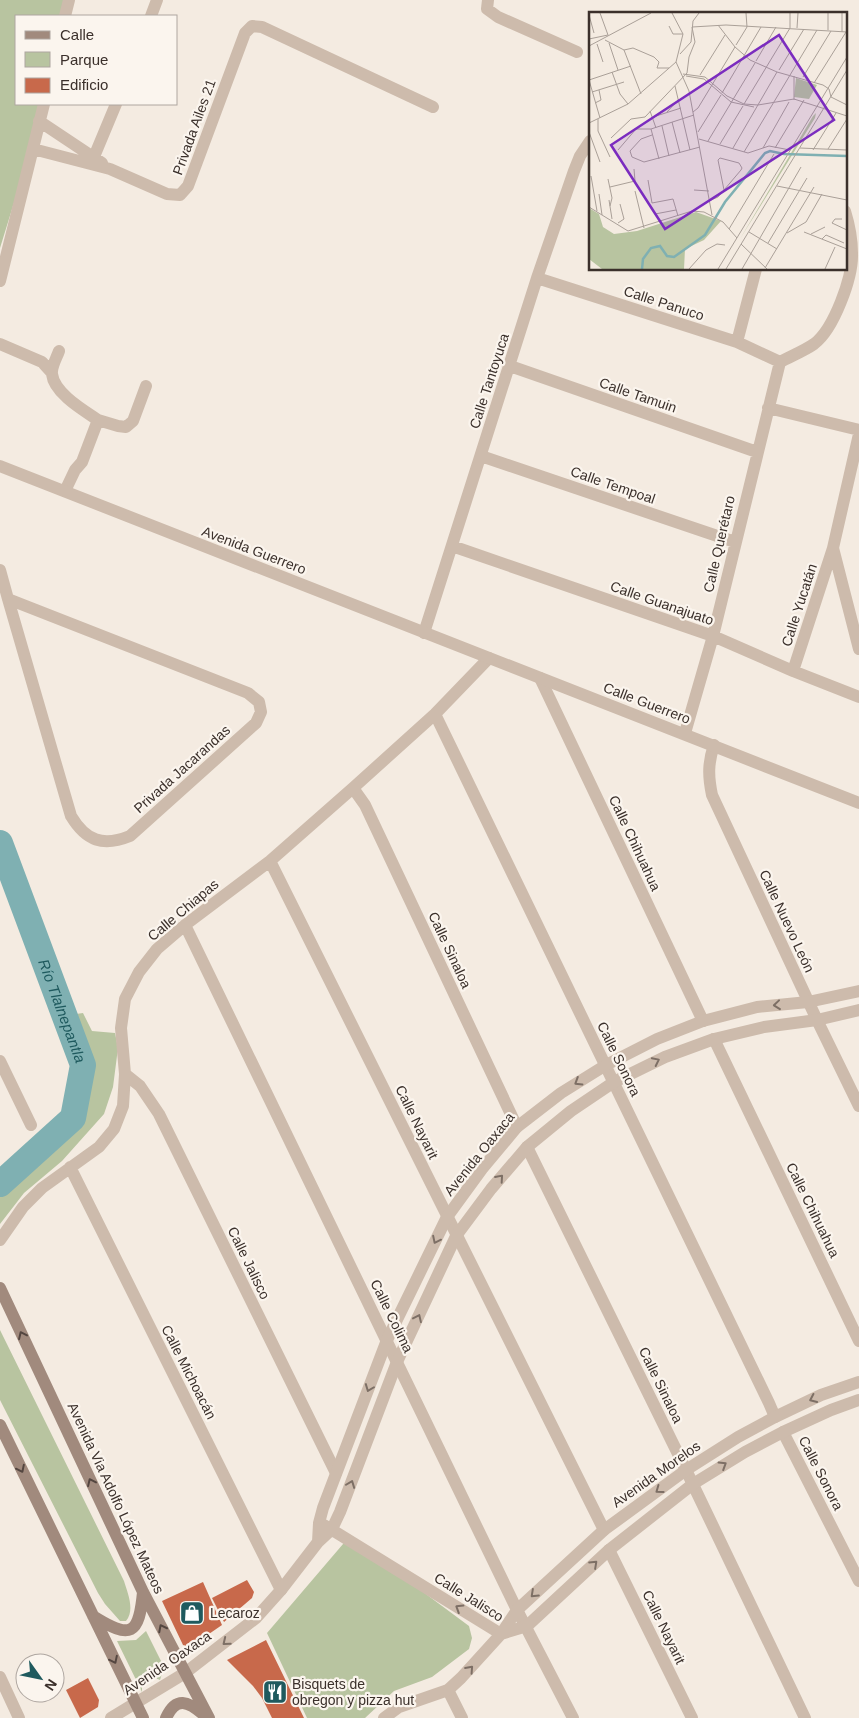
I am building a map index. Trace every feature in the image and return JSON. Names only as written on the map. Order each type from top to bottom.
[{"type":"main road","name":"Avenida Via Adolfo López Mateos","points":[[0,1288],[143,1592],[208,1718]]},
{"type":"main road","points":[[0,1425],[143,1718]]},
{"type":"main road","points":[[93,1616],[118,1630],[132,1629],[137,1624],[141,1615],[143,1592]]},
{"type":"main road","points":[[166,1718],[169,1711],[181,1702],[194,1706],[208,1718]]},
{"type":"street","points":[[65,15],[69,0]]},
{"type":"street","points":[[151,15],[157,0]]},
{"type":"street","points":[[488,0],[488,9],[498,17],[577,52]]},
{"type":"street","name":"Privada Ailes 21","points":[[39,120],[93,161],[167,194],[180,195],[188,186],[245,33],[252,26],[262,27],[433,107]]},
{"type":"street","points":[[0,281],[44,105]]},
{"type":"street","points":[[93,161],[116,105]]},
{"type":"street","name":"Calle Tantoyuca","points":[[424,633],[537,278],[574,171],[580,156],[589,142]]},
{"type":"street","name":"Privada Ailes 21","points":[[33,149],[93,161]]},
{"type":"street","points":[[780,362],[815,343],[833,320],[847,284],[852,254],[850,228],[846,214]]},
{"type":"street","points":[[737,342],[756,270]]},
{"type":"street","name":"Calle Panuco","points":[[537,278],[737,342],[780,362]]},
{"type":"street","points":[[0,344],[42,362],[52,373],[57,386],[69,400],[98,420],[118,426],[126,427],[133,421],[146,386]]},
{"type":"street","points":[[52,373],[59,351]]},
{"type":"street","name":"Calle Querétaro","points":[[685,733],[713,636],[780,362]]},
{"type":"street","name":"Calle Tamuin","points":[[510,366],[757,452]]},
{"type":"street","points":[[768,408],[859,430]]},
{"type":"street","points":[[69,493],[75,470],[82,462],[98,420]]},
{"type":"street","name":"Calle Yucatán","points":[[793,671],[833,548],[859,434]]},
{"type":"street","name":"Calle Tempoal","points":[[481,456],[735,542]]},
{"type":"street","name":"Avenida Guerrero","points":[[0,466],[424,633]]},
{"type":"street","name":"Calle Guanajuato","points":[[452,546],[713,636],[859,697]]},
{"type":"street","name":"Calle Yucatán","points":[[833,548],[859,649]]},
{"type":"street","name":"Privada Jacarandas","points":[[0,570],[8,599],[72,816],[79,829],[91,838],[104,842],[117,841],[130,836],[256,723],[261,712],[259,702],[248,693],[8,599]]},
{"type":"street","name":"Calle Guerrero","points":[[424,633],[685,733],[859,803]]},
{"type":"street","name":"Calle Chiapas","points":[[0,1240],[23,1207],[42,1188],[99,1147],[114,1129],[123,1106],[124,1074],[121,1028],[125,999],[139,972],[157,949],[184,925],[270,861],[435,714],[489,658]]},
{"type":"street","name":"Calle Chihuahua","points":[[540,678],[703,1021]]},
{"type":"street","name":"Calle Sonora","points":[[435,714],[775,1417]]},
{"type":"street","name":"Calle Nuevo León","points":[[714,745],[708,763],[708,780],[712,795],[808,1002],[859,1106]]},
{"type":"street","name":"Calle Sinaloa","points":[[353,788],[365,805],[517,1127]]},
{"type":"street","name":"Calle Nayarit","points":[[270,861],[604,1530]]},
{"type":"street","name":"Calle Colima","points":[[184,925],[517,1610],[527,1626],[573,1718]]},
{"type":"street","name":"Avenida Oaxaca","points":[[318,1542],[320,1523],[336,1473],[387,1340],[447,1217],[482,1169],[517,1127],[560,1093],[606,1065],[657,1039],[703,1021],[757,1007],[808,1002],[859,991]]},
{"type":"street","name":"Avenida Oaxaca","points":[[111,1718],[185,1673],[256,1618],[281,1590],[318,1542],[332,1529],[398,1362],[456,1236],[491,1189],[527,1146],[571,1110],[614,1082],[665,1057],[714,1039],[764,1027],[817,1020],[859,1010]]},
{"type":"street","name":"Calle Chihuahua","points":[[714,1039],[859,1341]]},
{"type":"street","points":[[0,1061],[31,1125]]},
{"type":"street","name":"Calle Jalisco","points":[[124,1074],[140,1086],[159,1114],[336,1473]]},
{"type":"street","name":"Calle Sinaloa","points":[[527,1146],[806,1718]]},
{"type":"street","name":"Calle Michoacán","points":[[70,1167],[281,1590]]},
{"type":"street","name":"Avenida Morelos","points":[[384,1718],[406,1704],[448,1690],[501,1634],[517,1610],[604,1530],[686,1470],[738,1437],[775,1417],[821,1395],[859,1382]]},
{"type":"street","name":"Avenida Morelos","points":[[501,1634],[527,1626],[609,1550],[693,1484],[744,1452],[783,1432],[830,1410],[859,1400]]},
{"type":"street","name":"Calle Sonora","points":[[783,1432],[859,1581]]},
{"type":"street","name":"Calle Jalisco","points":[[320,1523],[501,1634]]},
{"type":"street","name":"Calle Nayarit","points":[[609,1550],[692,1718]]},
{"type":"street","points":[[0,1677],[19,1718]]},
{"type":"street","points":[[448,1690],[462,1718]]},
{"type":"green space","points":[[0,0],[67,0],[63,15],[15,15],[15,105],[42,105],[34,138],[0,248]]},
{"type":"green space","points":[[83,1013],[92,1031],[115,1033],[118,1048],[113,1087],[104,1114],[62,1161],[24,1193],[0,1224],[0,1195],[83,1117],[91,1073],[76,1014]]},
{"type":"green space","points":[[0,1330],[124,1581],[130,1607],[129,1617],[126,1621],[120,1621],[98,1593],[0,1400]]},
{"type":"green space","points":[[349,1537],[469,1626],[472,1638],[469,1649],[432,1677],[394,1691],[365,1718],[307,1718],[267,1633]]},
{"type":"green space","points":[[146,1631],[164,1667],[160,1680],[153,1678],[142,1683],[142,1692],[117,1641],[136,1640]]},
{"type":"building","points":[[247,1580],[254,1592],[252,1598],[224,1622],[212,1598]]},
{"type":"building","name":"Lecaroz","points":[[203,1582],[222,1625],[190,1647],[183,1645],[162,1601]]},
{"type":"building","points":[[266,1640],[304,1718],[272,1718],[262,1698],[253,1686],[227,1660]]},
{"type":"building","points":[[88,1678],[99,1700],[98,1707],[80,1718],[66,1690]]},
{"type":"waterway","name":"Río Tlalnepantla","points":[[0,843],[83,1065],[73,1118],[0,1184]]},
{"type":"place","name":"Lecaroz","points":[[192,1613]]},
{"type":"place","name":"Bisquets de obregon y pizza hut","points":[[275,1692]]}]
